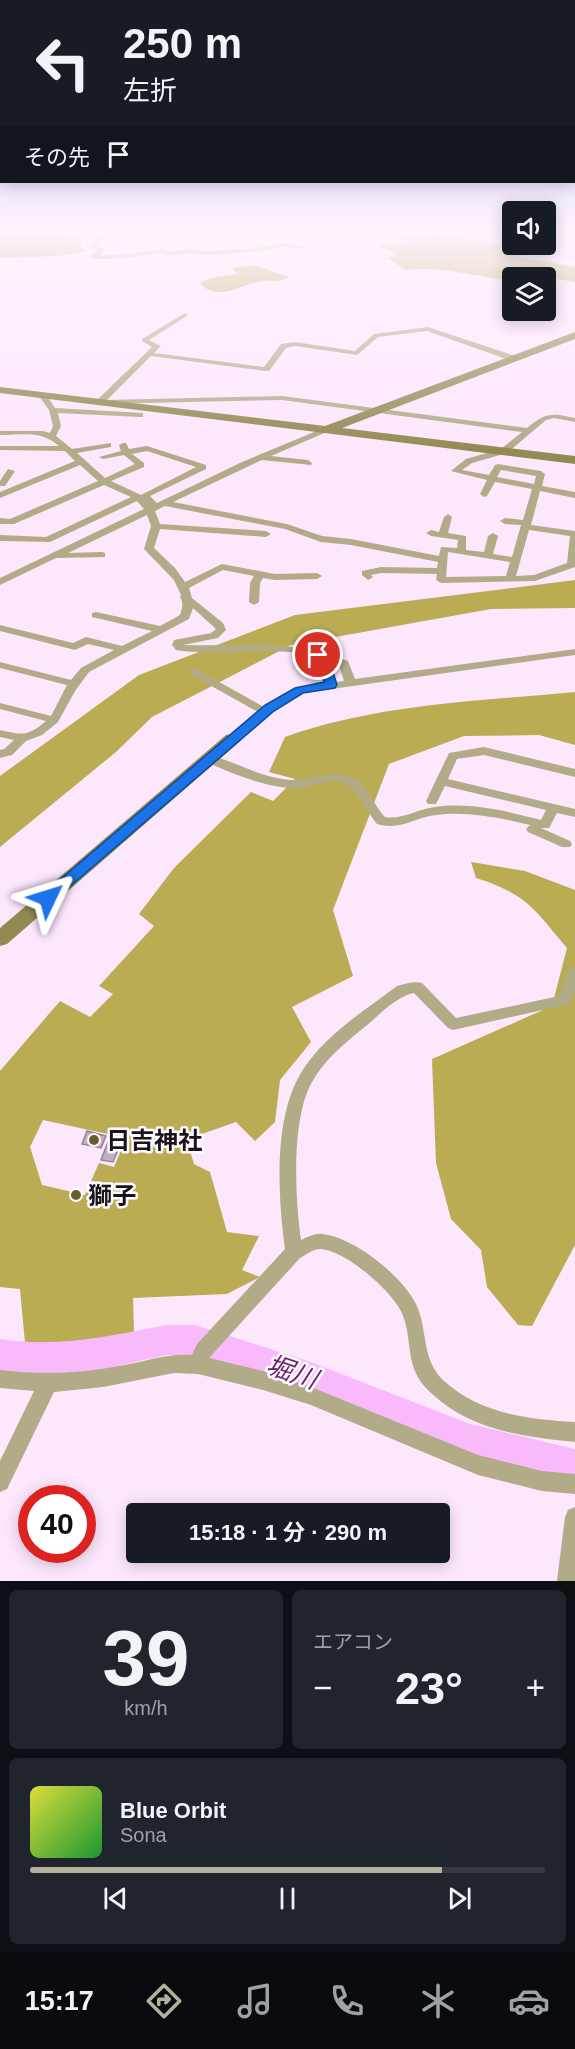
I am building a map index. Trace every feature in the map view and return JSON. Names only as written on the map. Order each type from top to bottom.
[{"type":"street","points":[[100,402],[157,346],[144,340],[185,315]]},
{"type":"street","points":[[149,354],[266,369],[284,346],[295,344],[357,353],[376,335],[428,329],[512,358]]},
{"type":"street","points":[[0,582],[260,457],[326,429],[575,335]]},
{"type":"street","points":[[0,390],[575,460]]},
{"type":"street","points":[[42,395],[53,410],[57,426],[52,436]]},
{"type":"street","points":[[100,402],[282,398],[527,430]]},
{"type":"street","points":[[53,410],[140,416]]},
{"type":"street","points":[[575,420],[550,416],[527,430],[504,451],[469,461],[456,471],[575,495]]},
{"type":"street","points":[[0,433],[43,433],[52,436],[103,481],[156,507],[287,527],[321,539],[351,542],[443,560]]},
{"type":"street","points":[[98,447],[100,435]]},
{"type":"street","points":[[0,448],[69,450],[108,445]]},
{"type":"street","points":[[0,754],[8,752],[22,739],[45,729],[61,713],[72,683],[96,664],[163,630],[185,617],[188,612],[182,581],[149,549],[156,526],[156,507],[145,495],[203,467],[147,448],[125,449],[103,457]]},
{"type":"street","points":[[2,524],[141,465],[125,449]]},
{"type":"street","points":[[260,457],[308,463]]},
{"type":"street","points":[[0,495],[82,461]]},
{"type":"street","points":[[484,494],[498,467],[541,474],[510,579]]},
{"type":"street","points":[[10,471],[1,484],[14,489]]},
{"type":"street","points":[[0,537],[47,540],[138,497]]},
{"type":"street","points":[[443,535],[448,517]]},
{"type":"street","points":[[505,521],[575,534],[573,565],[552,574],[510,579],[485,577],[441,580],[444,549],[515,560]]},
{"type":"street","points":[[156,526],[266,534]]},
{"type":"street","points":[[431,533],[463,538],[461,552]]},
{"type":"street","points":[[488,556],[493,536]]},
{"type":"street","points":[[53,556],[102,555]]},
{"type":"street","points":[[184,592],[222,567],[275,577],[317,576]]},
{"type":"street","points":[[365,574],[381,570],[442,571]]},
{"type":"street","points":[[254,602],[255,583],[260,574]]},
{"type":"street","points":[[184,592],[219,625],[221,630],[214,636],[178,642],[177,645],[180,648],[216,651],[249,647],[289,648],[344,663],[350,682]]},
{"type":"street","points":[[96,615],[163,630]]},
{"type":"street","points":[[0,628],[75,647],[86,640],[125,650]]},
{"type":"street","points":[[0,939],[232,739],[265,712],[300,690],[575,652]]},
{"type":"street","points":[[322,656],[331,685]]},
{"type":"street","points":[[0,665],[72,683]]},
{"type":"street","points":[[194,672],[265,712]]},
{"type":"street","points":[[0,706],[54,720]]},
{"type":"street","points":[[0,733],[22,739]]},
{"type":"street","points":[[432,801],[453,756],[484,751],[575,773]]},
{"type":"street","points":[[210,759],[244,774],[296,785],[332,778],[344,779],[353,784],[381,820],[388,822],[411,820],[433,811],[513,817],[545,825],[553,808]]},
{"type":"street","points":[[442,781],[575,813]]},
{"type":"street","points":[[463,812],[524,826],[566,844]]},
{"type":"street","points":[[294,1252],[289,1221],[295,1102],[306,1077],[325,1054],[402,990],[417,987],[453,1024],[565,1000],[575,972]]},
{"type":"street","points":[[198,1365],[203,1350],[294,1252],[308,1244],[324,1242],[363,1261],[394,1288],[411,1312],[421,1367],[435,1385],[458,1404],[479,1416],[520,1428],[575,1432]]},
{"type":"street","points":[[0,1378],[48,1383],[137,1372],[161,1365],[198,1365],[323,1400],[433,1448],[494,1468],[547,1483],[575,1485]]},
{"type":"street","points":[[0,1482],[48,1383]]},
{"type":"street","points":[[567,1581],[575,1517]]},
{"type":"shaded area","points":[[575,580],[575,608],[491,609],[291,645],[152,717],[116,752],[0,847],[0,776],[139,675],[295,615]]},
{"type":"shaded area","points":[[575,692],[575,745],[539,735],[464,736],[389,764],[333,910],[353,976],[292,1007],[311,1042],[280,1080],[275,1122],[255,1141],[236,1122],[199,1135],[188,1144],[194,1164],[210,1172],[227,1232],[259,1236],[242,1270],[260,1277],[227,1294],[133,1298],[134,1332],[80,1346],[25,1343],[20,1289],[0,1287],[0,1071],[60,1001],[90,1017],[113,994],[99,986],[154,926],[139,914],[174,868],[251,792],[273,801],[295,779],[269,772],[285,737],[356,717],[392,711],[465,701]],"holes":[[[43,1120],[126,1138],[114,1167],[99,1163],[85,1195],[42,1185],[30,1147]]]},
{"type":"shaded area","points":[[471,862],[525,871],[575,890],[575,1245],[532,1326],[518,1325],[487,1287],[481,1250],[451,1219],[436,1163],[432,1059],[552,1006],[567,948],[537,913],[519,897],[476,878]]},
{"type":"building","name":"日吉神社","points":[[87,1131],[106,1136],[101,1148],[82,1144]]},
{"type":"building","points":[[108,1142],[120,1145],[113,1162],[101,1160]]},
{"type":"waterway","name":"堀川","points":[[0,1355],[31,1360],[96,1355],[166,1340],[195,1340],[308,1377],[470,1441],[575,1466]]},
{"type":"place","name":"日吉神社","points":[[94,1140]]},
{"type":"place","name":"獅子","points":[[76,1195]]},
{"type":"route","points":[[48,898],[250,723],[300,690],[331,685],[322,656],[318,655]]}]
